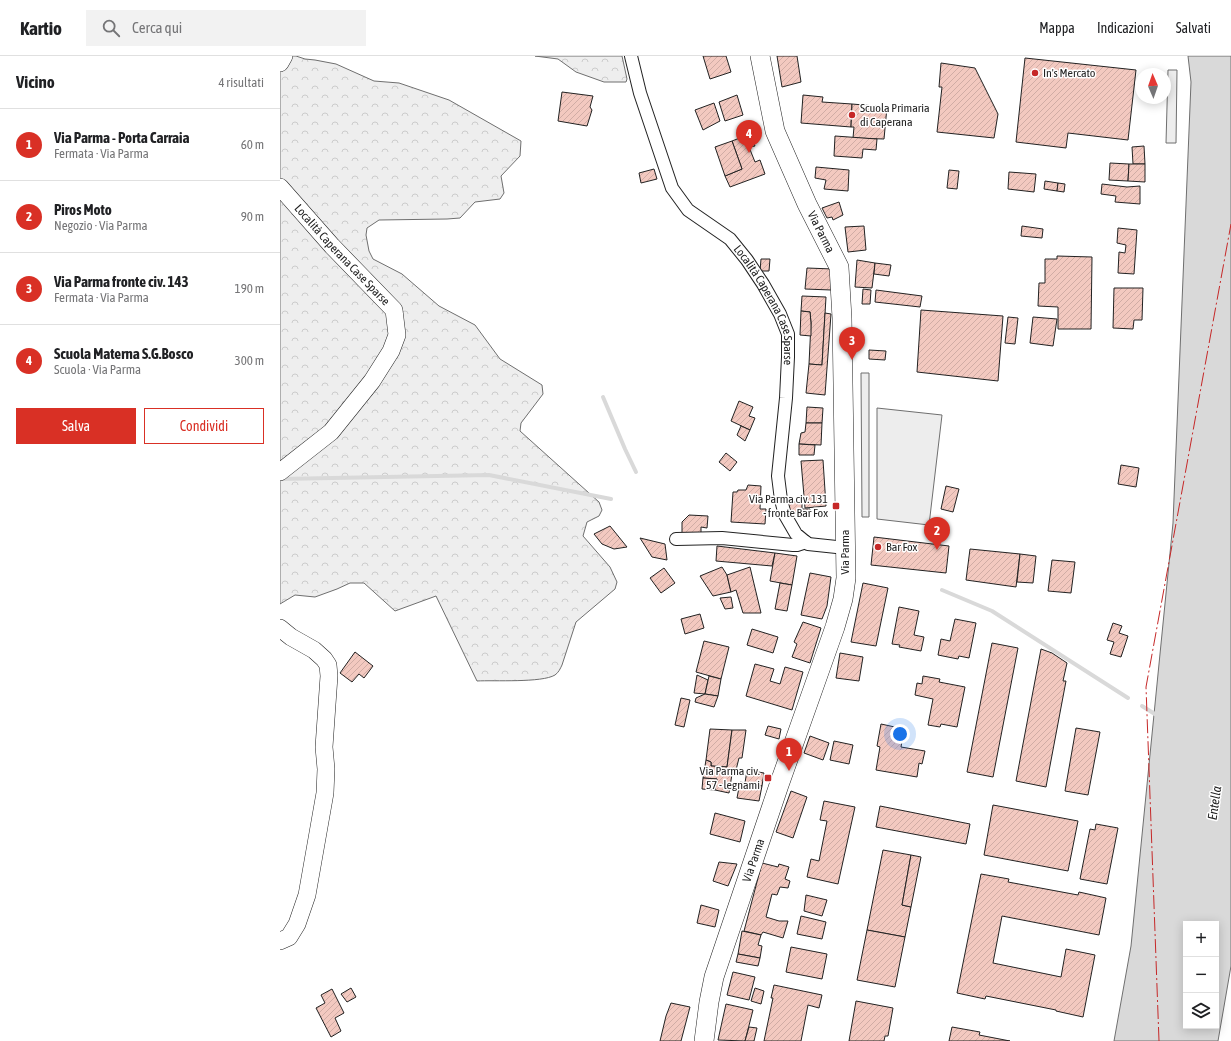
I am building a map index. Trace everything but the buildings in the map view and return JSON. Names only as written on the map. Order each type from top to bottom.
[{"type":"main road","name":"Via Parma","points":[[704,1041],[714,977],[839,613],[846,578],[842,326],[838,267],[807,204],[775,131],[760,56]]},
{"type":"street","points":[[280,63],[284,56]]},
{"type":"street","name":"Località Caperana Case Sparse","points":[[631,56],[640,93],[672,188],[688,210],[730,239],[743,255],[763,284],[780,314],[788,334],[786,398],[778,476],[780,500],[785,515],[796,534],[806,542]]},
{"type":"street","name":"Località Caperana Case Sparse","points":[[280,187],[332,246],[394,310],[397,335],[391,351],[372,381],[331,432],[280,472]]},
{"type":"street","points":[[676,540],[722,538],[793,545],[806,542],[808,544],[846,548]]},
{"type":"street","points":[[280,628],[291,637],[314,650],[324,659],[328,665],[329,676],[324,748],[326,770],[325,792],[307,895],[297,924],[289,937],[280,941]]},
{"type":"green space","points":[[280,56],[296,56],[336,64],[374,81],[399,83],[449,100],[521,141],[520,156],[501,176],[504,193],[500,199],[475,202],[460,218],[379,220],[367,228],[366,235],[369,251],[373,259],[402,274],[439,306],[475,325],[500,359],[542,385],[543,394],[521,423],[520,431],[599,502],[602,510],[599,516],[587,522],[583,536],[610,567],[617,582],[615,589],[576,622],[562,665],[555,675],[549,678],[477,681],[436,596],[395,611],[364,583],[350,583],[315,597],[295,595],[280,604]]},
{"type":"green space","points":[[535,56],[622,56],[627,79],[626,82],[604,82],[576,72],[558,59]]},
{"type":"shaded area","points":[[1171,70],[1177,70],[1176,143],[1166,143],[1167,104],[1171,104]]},
{"type":"shaded area","points":[[861,373],[869,373],[869,517],[862,517]]},
{"type":"shaded area","points":[[877,408],[942,415],[929,525],[877,519]]},
{"type":"water","name":"Entella","points":[[1188,56],[1231,56],[1231,966],[1218,1041],[1114,1041],[1131,946],[1173,523],[1191,82]]},
{"type":"waterway","points":[[603,397],[636,472]]},
{"type":"waterway","points":[[280,479],[489,475],[611,499]]},
{"type":"waterway","points":[[942,590],[992,611],[1128,698]]},
{"type":"waterway","points":[[1142,706],[1158,716]]},
{"type":"power","points":[[1159,1041],[1146,687],[1231,224]]},
{"type":"place","name":"In's Mercato","points":[[1035,73]]},
{"type":"place","name":"Scuola Primaria di Caperana","points":[[852,115]]},
{"type":"place","name":"Scuola Materna S.G.Bosco","points":[[749,153]]},
{"type":"place","name":"Via Parma fronte civ. 143","points":[[852,360]]},
{"type":"place","name":"Via Parma civ. 131 - fronte Bar Fox","points":[[836,506]]},
{"type":"place","name":"Bar Fox","points":[[878,547]]},
{"type":"place","name":"Piros Moto","points":[[937,550]]},
{"type":"place","name":"Via Parma - Porta Carraia","points":[[789,771]]},
{"type":"place","name":"Via Parma civ. 57 - legnami","points":[[768,778]]}]
